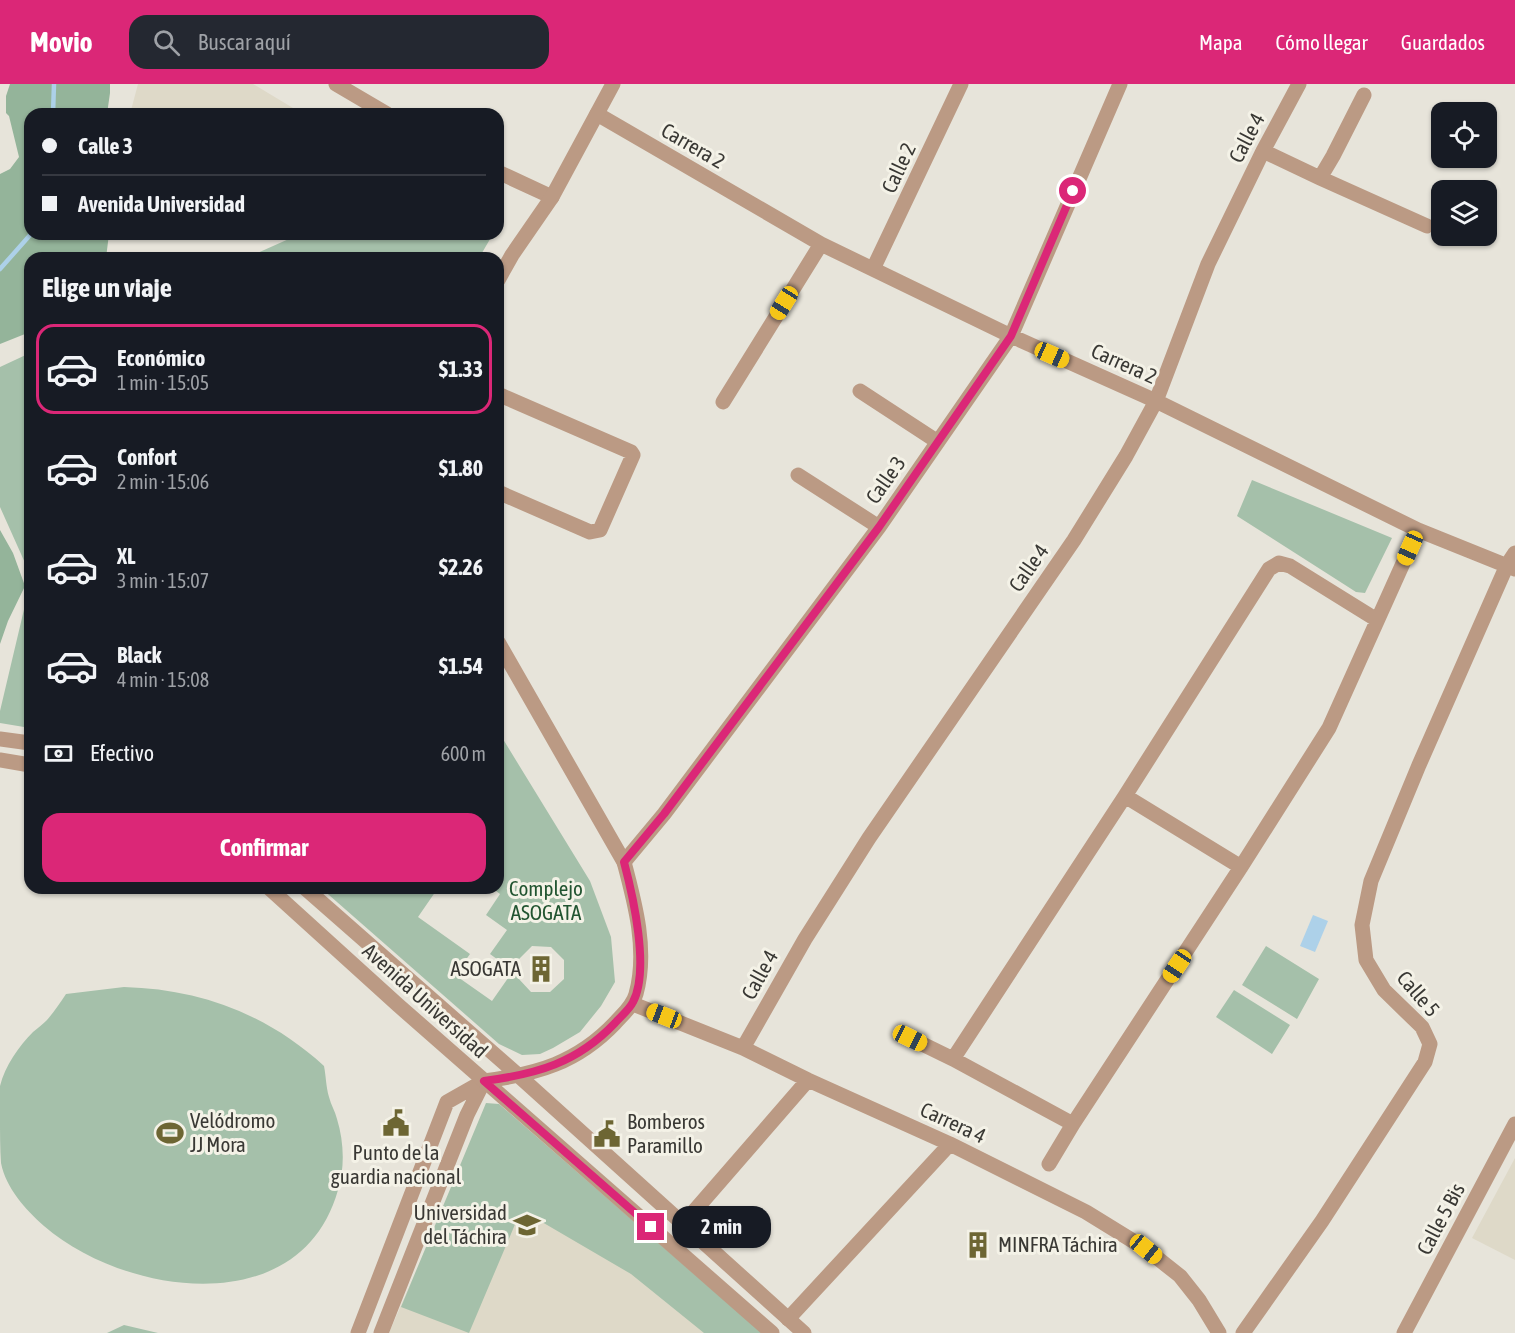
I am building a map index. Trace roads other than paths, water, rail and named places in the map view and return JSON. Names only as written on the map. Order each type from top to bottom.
[{"type":"street","points":[[336,84],[377,108]]},
{"type":"street","points":[[504,269],[552,197],[613,84]]},
{"type":"street","name":"Calle 2","points":[[873,269],[961,84]]},
{"type":"street","name":"Calle 3","points":[[624,862],[664,814],[879,527],[1011,336],[1120,84]]},
{"type":"street","name":"Calle 4","points":[[743,1048],[805,939],[869,838],[1074,540],[1126,456],[1156,400],[1208,264],[1263,151],[1299,84]]},
{"type":"street","points":[[1320,178],[1334,156],[1364,95]]},
{"type":"street","name":"Carrera 2","points":[[597,114],[821,244],[1011,336],[1156,400],[1418,530],[1512,562]]},
{"type":"street","points":[[1263,151],[1427,226]]},
{"type":"street","points":[[504,175],[552,197]]},
{"type":"street","points":[[723,402],[821,244]]},
{"type":"street","points":[[860,391],[939,442]]},
{"type":"street","points":[[504,397],[631,452],[633,455],[600,530],[595,532],[590,532],[504,495]]},
{"type":"street","points":[[798,475],[879,527]]},
{"type":"street","points":[[1049,1164],[1329,728],[1418,530]]},
{"type":"street","name":"Calle 5","points":[[1243,1333],[1322,1221],[1425,1062],[1430,1044],[1422,1027],[1384,990],[1366,960],[1362,925],[1371,881],[1382,852],[1512,562]]},
{"type":"street","points":[[953,1059],[1125,796],[1269,569],[1279,564],[1290,566],[1377,620]]},
{"type":"street","points":[[484,1081],[467,1115],[381,1332],[360,1328],[447,1102],[484,1081],[519,1076],[549,1068],[587,1048],[605,1034],[633,1004],[639,982],[640,953],[634,898],[624,862],[504,652]]},
{"type":"street","points":[[0,739],[24,742]]},
{"type":"street","points":[[0,760],[24,764]]},
{"type":"street","points":[[1125,796],[1241,867]]},
{"type":"street","name":"Avenida Universidad","points":[[276,894],[484,1081],[772,1333]]},
{"type":"street","name":"Avenida Universidad","points":[[312,894],[519,1076],[804,1333]]},
{"type":"street","name":"Carrera 4","points":[[633,1004],[743,1048],[950,1144],[1086,1212],[1146,1249],[1180,1276],[1199,1300],[1219,1333]]},
{"type":"street","points":[[910,1038],[1073,1124]]},
{"type":"street","points":[[683,1224],[808,1080]]},
{"type":"street","name":"Calle 5 Bis","points":[[1404,1333],[1515,1124]]},
{"type":"street","points":[[788,1319],[950,1144]]},
{"type":"water","points":[[1313,915],[1328,921],[1315,952],[1300,946]]},
{"type":"waterway","points":[[53,108],[54,84]]},
{"type":"waterway","points":[[0,269],[26,240]]},
{"type":"place","name":"ASOGATA","points":[[541,969]]},
{"type":"place","name":"Punto de la guardia nacional","points":[[396,1123]]},
{"type":"place","name":"Velódromo JJ Mora","points":[[170,1133]]},
{"type":"place","name":"Bomberos Paramillo","points":[[607,1134]]},
{"type":"place","name":"Universidad del Táchira","points":[[527,1225]]},
{"type":"place","name":"MINFRA Táchira","points":[[978,1245]]},
{"type":"park label","name":"Complejo ASOGATA","points":[[546,901]]}]
